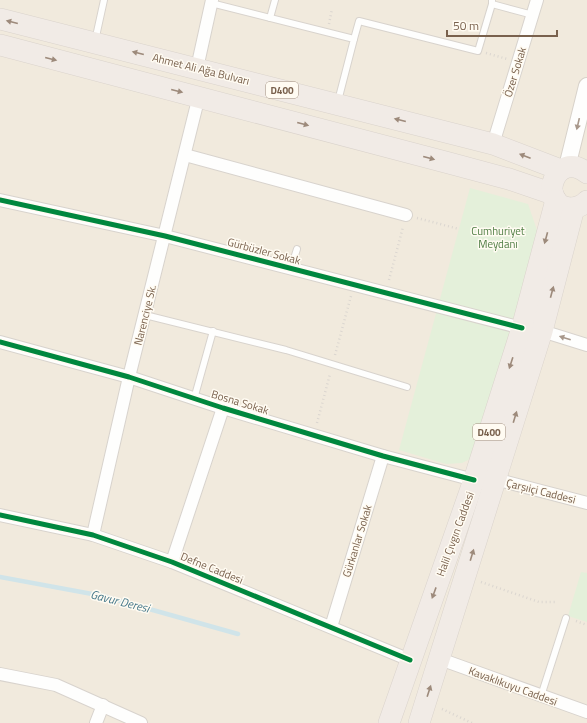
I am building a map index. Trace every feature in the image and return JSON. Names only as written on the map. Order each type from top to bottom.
[{"type":"highway","name":"Ahmet Ali Ağa Bulvarı","points":[[0,19],[493,144],[578,171]]},
{"type":"highway","name":"D400","points":[[0,46],[199,96],[501,177],[574,202]]},
{"type":"highway","name":"Halil Çıvgın Caddesi","points":[[410,660],[474,480],[532,329],[574,202],[552,181],[578,171]]},
{"type":"highway","name":"Halil Çıvgın Caddesi","points":[[440,659],[496,479],[532,329]]},
{"type":"highway","name":"D400","points":[[419,723],[440,659]]},
{"type":"highway","name":"D400","points":[[389,723],[410,660]]},
{"type":"street","name":"Özer Sokak","points":[[493,144],[537,0]]},
{"type":"street","points":[[197,68],[212,2]]},
{"type":"street","points":[[578,171],[587,86]]},
{"type":"street","name":"Narenciye Sk.","points":[[93,535],[129,377],[199,96]]},
{"type":"street","points":[[185,155],[406,215]]},
{"type":"street","name":"Gürbüzler Sokak","points":[[0,200],[165,236],[532,329],[587,345]]},
{"type":"street","name":"Bosna Sokak","points":[[0,342],[129,377],[223,408],[383,456],[474,480]]},
{"type":"street","points":[[172,562],[223,408]]},
{"type":"street","name":"Gürkanlar Sokak","points":[[331,627],[383,456]]},
{"type":"street","name":"Çarşıiçi Caddesi","points":[[496,479],[587,503]]},
{"type":"street","name":"Defne Caddesi","points":[[0,515],[93,535],[172,562],[410,660]]},
{"type":"street","name":"Kavaklıkuyu Caddesi","points":[[440,659],[587,712]]},
{"type":"street","points":[[0,674],[56,685],[141,723]]},
{"type":"street","points":[[96,723],[103,705]]},
{"type":"lane","points":[[94,42],[104,0]]},
{"type":"lane","points":[[270,18],[274,0]]},
{"type":"lane","points":[[212,2],[354,39]]},
{"type":"lane","points":[[358,21],[478,51],[492,2],[532,15]]},
{"type":"lane","points":[[337,104],[361,14]]},
{"type":"lane","points":[[291,268],[297,249]]},
{"type":"lane","points":[[145,315],[286,350],[407,387]]},
{"type":"lane","points":[[194,398],[213,331]]},
{"type":"lane","points":[[541,696],[566,618]]},
{"type":"path","points":[[327,32],[332,9]]},
{"type":"path","points":[[478,51],[518,62]]},
{"type":"path","points":[[389,280],[406,215],[459,229]]},
{"type":"path","points":[[465,577],[539,602],[557,602]]},
{"type":"path","points":[[426,702],[472,723]]},
{"type":"shaded area","points":[[0,0],[587,0],[587,723],[0,723]]},
{"type":"green space","name":"Cumhuriyet Meydanı","points":[[470,188],[528,204],[539,236],[476,456],[462,463],[446,464],[399,450]]},
{"type":"green space","points":[[581,572],[587,573],[587,622],[568,616]]},
{"type":"waterway","name":"Gavur Deresi","points":[[0,577],[103,596],[238,634]]},
{"type":"cycle path","points":[[0,200],[165,236],[522,328]]},
{"type":"cycle path","points":[[0,342],[129,377],[223,408],[383,456],[474,480]]},
{"type":"cycle path","points":[[0,515],[93,535],[172,562],[410,660]]}]
